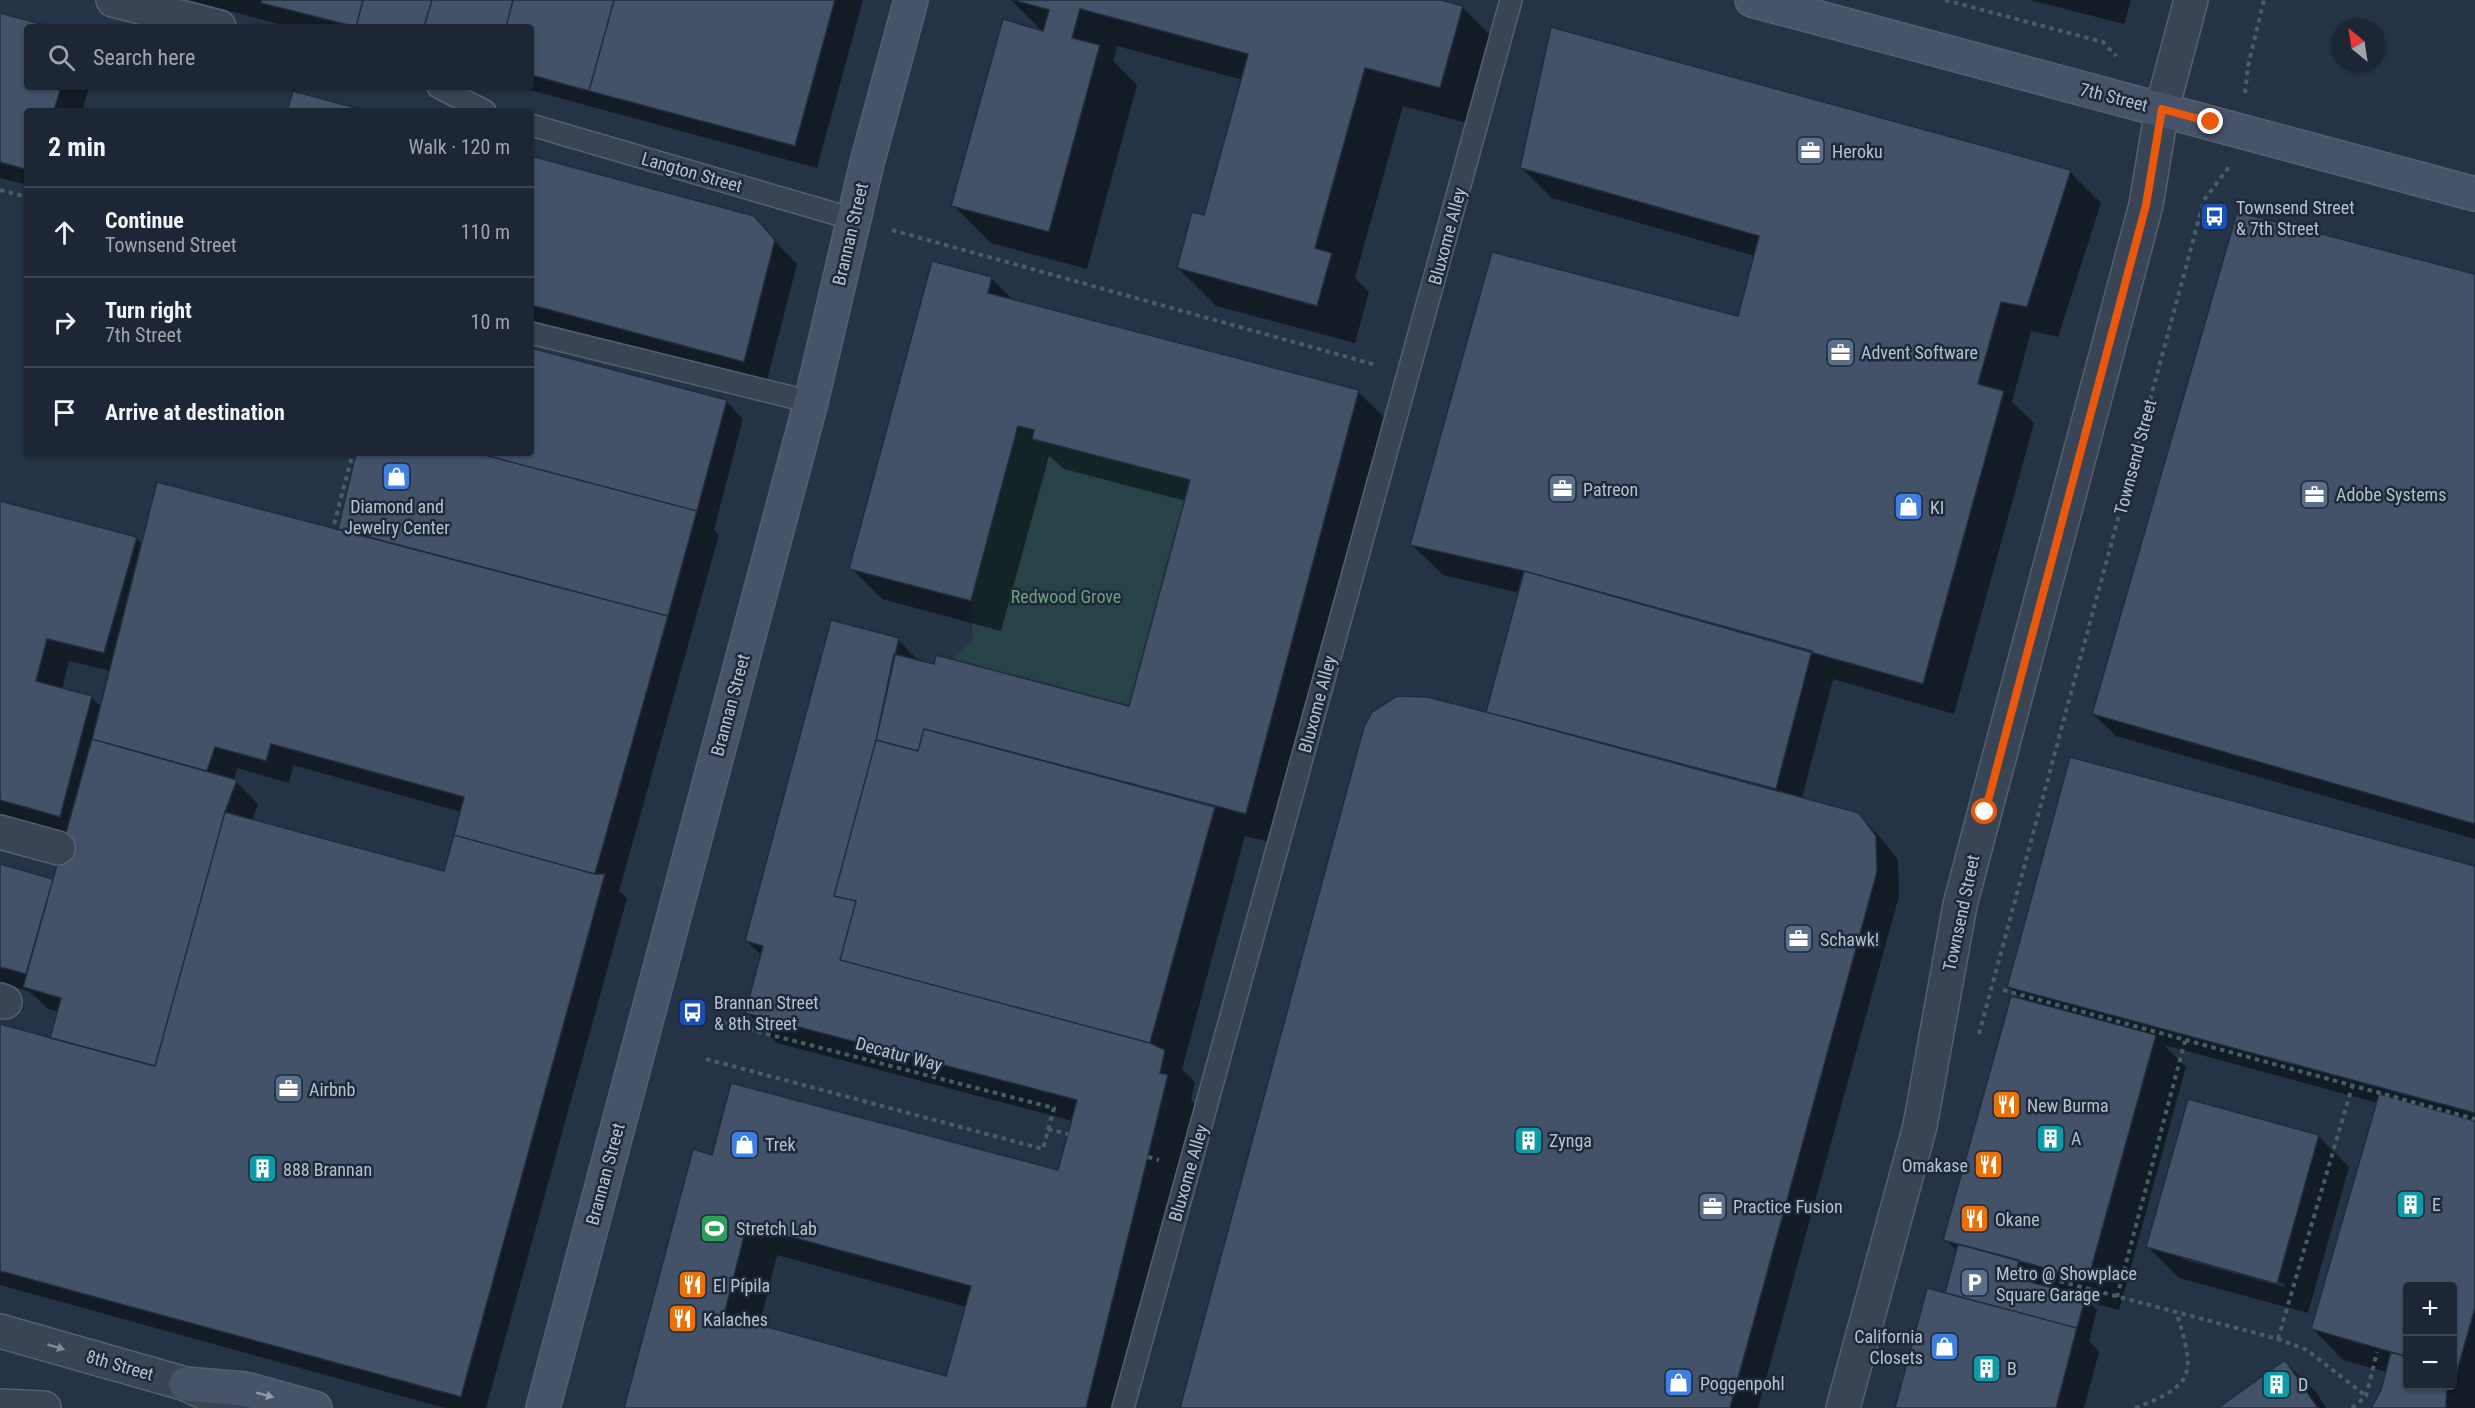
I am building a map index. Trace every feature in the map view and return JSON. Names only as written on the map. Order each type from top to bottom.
[{"type":"main road","name":"Brannan Street","points":[[543,1408],[811,402],[853,219],[911,0]]},
{"type":"main road","name":"7th Street","points":[[1759,1],[2475,194]]},
{"type":"main road","points":[[186,1384],[245,1389],[315,1408]]},
{"type":"street","points":[[113,0],[207,24]]},
{"type":"street","name":"Townsend Street","points":[[1843,1408],[1920,1126],[1960,905],[2151,186],[2162,109],[2191,0]]},
{"type":"street","points":[[0,832],[58,848]]},
{"type":"street","name":"8th Street","points":[[0,1331],[186,1384],[237,1408]]},
{"type":"street","points":[[0,1406],[44,1408]]},
{"type":"lane","name":"Bluxome Alley","points":[[1123,1408],[1511,0]]},
{"type":"lane","points":[[444,90],[479,108]]},
{"type":"lane","name":"Langton Street","points":[[534,126],[853,219]]},
{"type":"lane","points":[[534,334],[811,402]]},
{"type":"path","points":[[2248,66],[2264,0]]},
{"type":"path","points":[[0,190],[24,196]]},
{"type":"path","name":"Townsend Street","points":[[1978,1038],[2204,200]]},
{"type":"path","points":[[853,219],[1408,374]]},
{"type":"path","points":[[334,524],[352,456]]},
{"type":"path","points":[[2003,990],[2475,1119]]},
{"type":"path","name":"Decatur Way","points":[[717,1021],[1054,1108],[1048,1129]]},
{"type":"path","points":[[2117,1297],[2185,1041]]},
{"type":"path","points":[[706,1059],[1043,1149],[1048,1129],[1068,1134]]},
{"type":"path","points":[[2278,1340],[2352,1087]]},
{"type":"path","points":[[2025,1272],[2278,1340],[2307,1350],[2366,1396]]},
{"type":"path","points":[[2135,1408],[2165,1397],[2180,1386],[2187,1368],[2188,1350],[2177,1313]]},
{"type":"path","points":[[2352,1408],[2366,1396],[2377,1352]]},
{"type":"green space","name":"Redwood Grove","points":[[1018,426],[1034,430],[1032,439],[1190,480],[1129,706],[952,659],[973,638],[971,601]]},
{"type":"building","points":[[262,0],[363,0],[357,24],[344,24],[261,3]]},
{"type":"building","points":[[363,0],[432,0],[425,24],[357,24]]},
{"type":"building","points":[[432,0],[513,0],[507,24],[425,24]]},
{"type":"building","points":[[513,0],[614,0],[589,91],[534,76],[534,24],[507,24]]},
{"type":"building","points":[[614,0],[835,0],[795,146],[589,91]]},
{"type":"building","points":[[1013,0],[1441,0],[1463,6],[1440,88],[1365,68],[1315,248],[1332,253],[1317,306],[1177,268],[1192,212],[1204,215],[1248,54],[1080,9],[1072,38],[1100,45],[1049,232],[951,206],[1003,19],[1043,31],[1049,10]]},
{"type":"building","points":[[0,13],[41,24],[24,24],[24,90],[60,90],[55,108],[24,108],[24,169],[0,162]]},
{"type":"building","points":[[1551,27],[2071,170],[2027,307],[2001,302],[1978,384],[2004,391],[1923,684],[1524,571],[1410,545],[1492,252],[1738,316],[1759,236],[1520,168]]},
{"type":"building","points":[[293,91],[356,108],[288,108]]},
{"type":"building","points":[[534,157],[754,216],[775,240],[744,362],[534,306]]},
{"type":"building","name":"Adobe Systems","points":[[2237,212],[2475,274],[2475,824],[2092,714]]},
{"type":"building","points":[[932,261],[992,277],[988,293],[1359,390],[1246,814],[924,729],[918,751],[876,740],[894,654],[934,664],[936,655],[1129,706],[1190,480],[1032,439],[1034,430],[1018,426],[971,601],[849,569]]},
{"type":"building","points":[[534,349],[727,400],[697,511],[488,456],[534,456]]},
{"type":"building","points":[[355,456],[488,456],[697,511],[668,616],[338,529]]},
{"type":"building","points":[[157,482],[668,616],[595,874],[454,835],[464,797],[271,744],[266,761],[215,747],[207,771],[92,739]]},
{"type":"building","points":[[0,501],[137,537],[104,653],[47,639],[36,681],[92,696],[60,817],[0,800]]},
{"type":"building","points":[[1524,571],[1812,651],[1776,789],[1486,712]]},
{"type":"building","points":[[831,620],[899,638],[876,740],[834,896],[856,901],[840,960],[1150,1043],[1165,1050],[1160,1073],[1168,1075],[1086,1408],[624,1408],[693,1149],[712,1155],[731,1083],[1058,1170],[1077,1100],[745,1013],[763,946],[745,941]],"holes":[[[747,1225],[971,1286],[946,1376],[724,1315]]]},
{"type":"building","name":"Zynga","points":[[1397,696],[1427,697],[1859,813],[1876,836],[1877,872],[1730,1408],[1180,1408],[1364,727],[1372,712]]},
{"type":"building","points":[[924,729],[1215,807],[1150,1043],[840,960],[856,901],[834,896],[876,740],[918,751]]},
{"type":"building","points":[[92,739],[237,780],[225,812],[155,1066],[50,1038],[61,998],[23,987]]},
{"type":"building","points":[[2070,757],[2475,866],[2475,1113],[2007,987]]},
{"type":"building","name":"888 Brannan","points":[[225,812],[444,871],[454,835],[595,874],[605,874],[461,1397],[0,1271],[0,1024],[155,1066]]},
{"type":"building","points":[[0,864],[53,879],[26,974],[0,967]]},
{"type":"building","name":"A","points":[[2011,996],[2156,1035],[2088,1280],[1943,1240]]},
{"type":"building","name":"E","points":[[2379,1094],[2475,1121],[2475,1308],[2457,1371],[2457,1282],[2403,1282],[2403,1356],[2311,1329]]},
{"type":"building","points":[[2188,1099],[2319,1135],[2277,1284],[2146,1247]]},
{"type":"building","points":[[1958,1244],[2019,1260],[2015,1278],[2086,1297],[2077,1328],[1945,1293]]},
{"type":"building","name":"B","points":[[1927,1288],[2077,1328],[2056,1408],[1895,1408]]},
{"type":"building","points":[[2391,1352],[2403,1356],[2403,1390],[2447,1390],[2446,1408],[2371,1408],[2381,1390]]},
{"type":"building","name":"D","points":[[2285,1360],[2318,1408],[2218,1408]]},
{"type":"place","name":"Heroku","points":[[1811,151]]},
{"type":"place","name":"Townsend Street & 7th Street","points":[[2215,217]]},
{"type":"place","name":"Advent Software","points":[[1840,352]]},
{"type":"place","name":"Diamond and Jewelry Center","points":[[397,477]]},
{"type":"place","name":"Patreon","points":[[1562,489]]},
{"type":"place","name":"Adobe Systems","points":[[2315,494]]},
{"type":"place","name":"KI","points":[[1909,507]]},
{"type":"place","name":"Schawk!","points":[[1799,939]]},
{"type":"place","name":"Brannan Street & 8th Street","points":[[693,1012]]},
{"type":"place","name":"Airbnb","points":[[288,1089]]},
{"type":"place","name":"New Burma","points":[[2006,1105]]},
{"type":"place","name":"A","points":[[2050,1138]]},
{"type":"place","name":"Zynga","points":[[1528,1140]]},
{"type":"place","name":"Trek","points":[[744,1144]]},
{"type":"place","name":"Omakase","points":[[1989,1165]]},
{"type":"place","name":"888 Brannan","points":[[262,1169]]},
{"type":"place","name":"E","points":[[2411,1204]]},
{"type":"place","name":"Practice Fusion","points":[[1712,1206]]},
{"type":"place","name":"Okane","points":[[1974,1219]]},
{"type":"place","name":"Stretch Lab","points":[[715,1228]]},
{"type":"place","name":"Metro @ Showplace Square Garage","points":[[1975,1283]]},
{"type":"place","name":"El Pípila","points":[[692,1285]]},
{"type":"place","name":"Kalaches","points":[[682,1319]]},
{"type":"place","name":"California Closets","points":[[1944,1346]]},
{"type":"place","name":"B","points":[[1986,1368]]},
{"type":"place","name":"Poggenpohl","points":[[1679,1383]]},
{"type":"place","name":"D","points":[[2277,1384]]},
{"type":"route","points":[[1985,812],[2151,186],[2162,109],[2211,122]]}]
